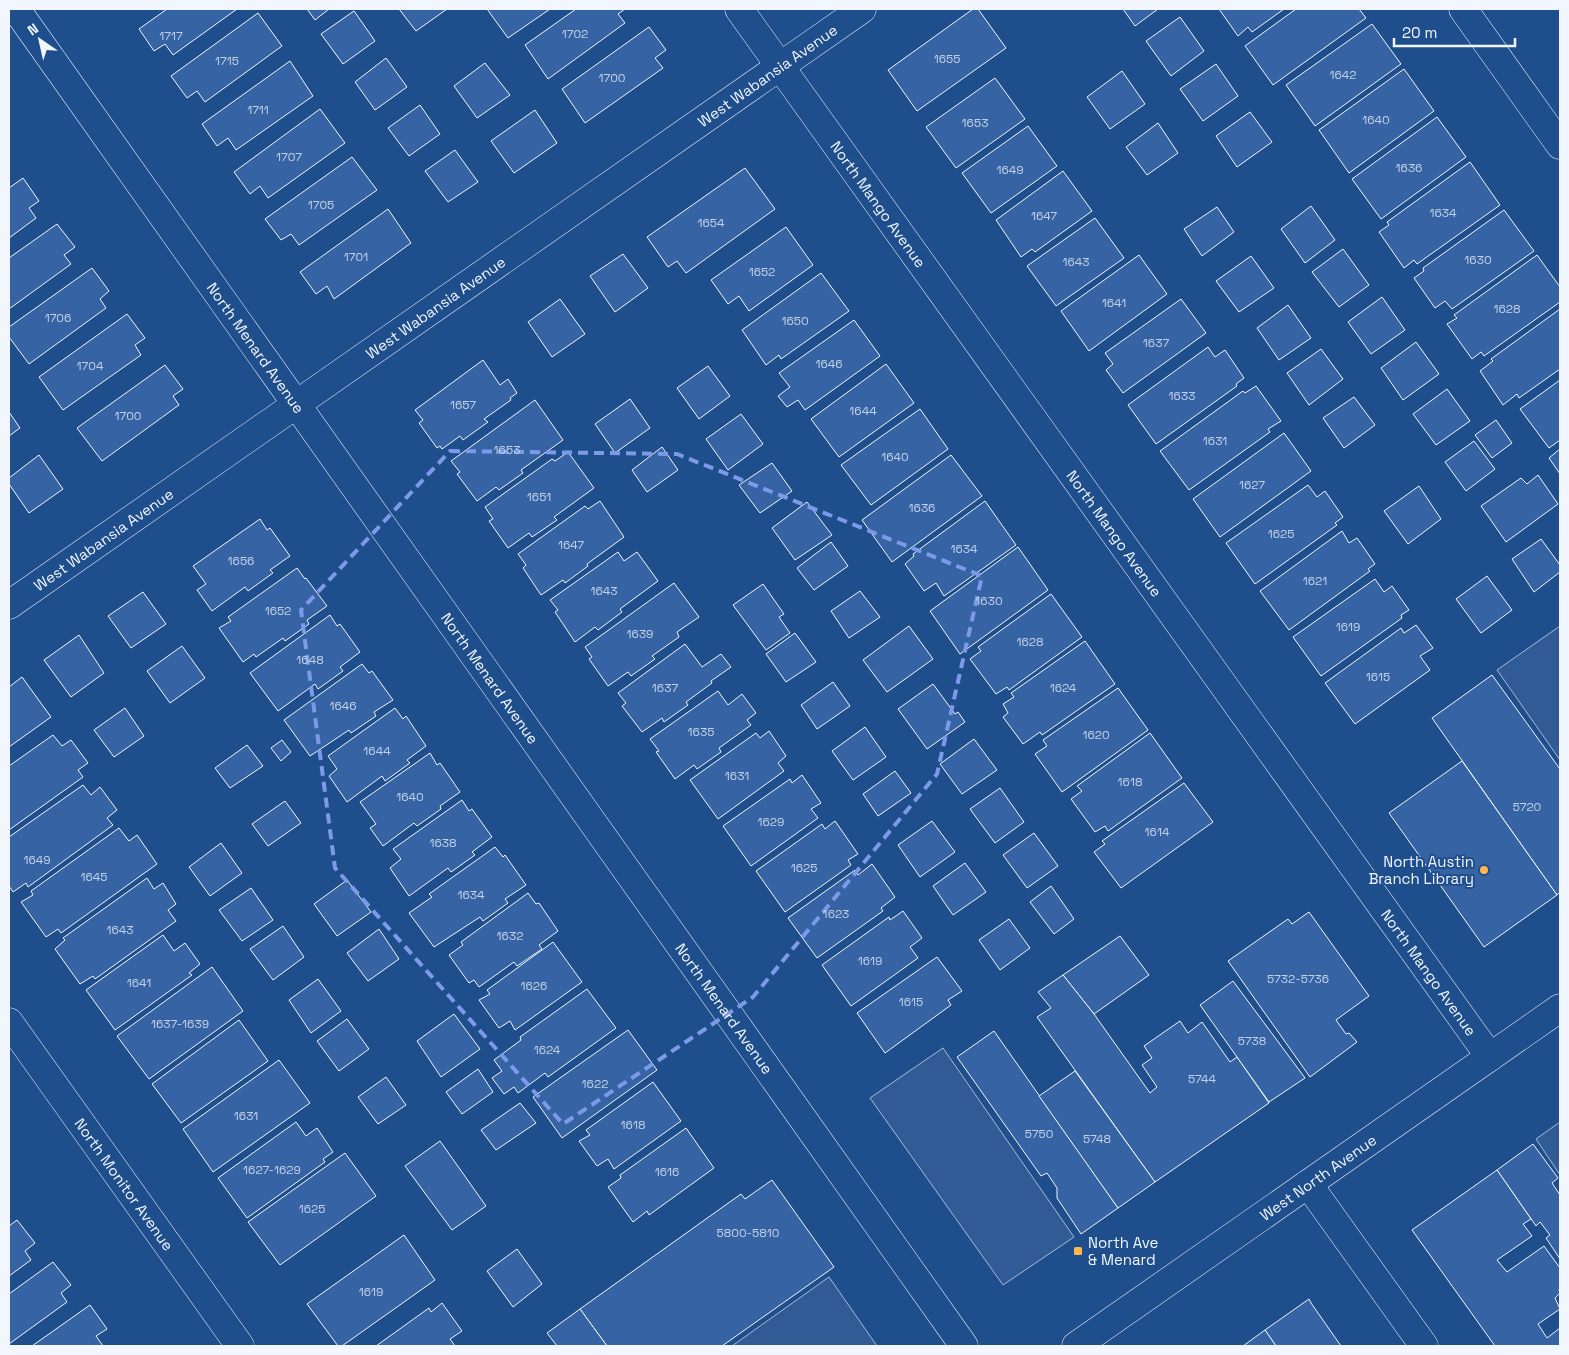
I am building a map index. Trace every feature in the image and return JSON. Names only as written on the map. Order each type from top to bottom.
[{"type":"street","name":"North Menard Avenue","points":[[16,9],[964,1346]]},
{"type":"street","name":"North Mango Avenue","points":[[739,9],[1490,1057]]},
{"type":"street","name":"West Wabansia Avenue","points":[[9,605],[862,9]]},
{"type":"street","points":[[1463,9],[1560,145]]},
{"type":"street","name":"West North Avenue","points":[[1076,1346],[1560,1008]]},
{"type":"street","name":"North Monitor Avenue","points":[[9,1022],[240,1346]]},
{"type":"street","points":[[1308,1184],[1424,1346]]},
{"type":"highlighted area","points":[[450,451],[677,454],[982,576],[937,774],[753,997],[563,1124],[335,868],[301,610]]},
{"type":"shaded area","points":[[1560,626],[1560,760],[1497,670]]},
{"type":"shaded area","points":[[943,1048],[1074,1237],[1003,1285],[870,1098]]},
{"type":"shaded area","points":[[1560,1122],[1560,1175],[1536,1139]]},
{"type":"shaded area","points":[[829,1277],[877,1346],[732,1346]]},
{"type":"building","points":[[167,9],[237,9],[173,55],[165,44],[154,51],[139,29]]},
{"type":"building","points":[[307,9],[329,9],[315,20]]},
{"type":"building","points":[[399,9],[447,9],[416,31]]},
{"type":"building","points":[[487,9],[550,9],[508,38]]},
{"type":"building","points":[[576,9],[625,9],[618,14],[625,23],[548,79],[525,45]]},
{"type":"building","points":[[973,9],[978,9],[1006,48],[917,111],[888,70]]},
{"type":"building","points":[[1123,9],[1158,9],[1135,26]]},
{"type":"building","points":[[1219,9],[1284,9],[1252,32],[1248,27],[1238,36]]},
{"type":"building","points":[[1296,9],[1359,9],[1366,18],[1273,85],[1245,46]]},
{"type":"building","points":[[354,11],[375,41],[343,64],[321,34]]},
{"type":"building","points":[[258,13],[282,46],[205,102],[197,91],[187,98],[171,76]]},
{"type":"building","points":[[1180,17],[1204,51],[1171,76],[1146,41]]},
{"type":"building","points":[[1372,24],[1401,64],[1315,126],[1286,85]]},
{"type":"building","points":[[649,27],[666,50],[655,58],[663,68],[585,123],[562,89]]},
{"type":"building","points":[[386,58],[407,87],[375,110],[355,82]]},
{"type":"building","points":[[290,61],[313,96],[236,150],[228,138],[217,146],[202,124]]},
{"type":"building","points":[[485,63],[510,95],[477,118],[454,86]]},
{"type":"building","points":[[1216,64],[1238,96],[1203,121],[1180,89]]},
{"type":"building","points":[[1404,69],[1434,111],[1349,173],[1319,130]]},
{"type":"building","points":[[1122,71],[1145,104],[1110,129],[1087,97]]},
{"type":"building","points":[[995,78],[1025,119],[956,168],[926,127]]},
{"type":"building","points":[[420,105],[440,134],[409,156],[388,128]]},
{"type":"building","points":[[320,109],[345,143],[268,198],[260,186],[250,194],[234,172]]},
{"type":"building","points":[[535,110],[557,143],[514,173],[491,141]]},
{"type":"building","points":[[1250,112],[1272,142],[1237,167],[1216,136]]},
{"type":"building","points":[[1437,117],[1466,157],[1381,219],[1352,179]]},
{"type":"building","points":[[1158,123],[1178,153],[1147,175],[1126,147]]},
{"type":"building","points":[[1028,126],[1057,166],[991,213],[962,173]]},
{"type":"building","points":[[455,150],[478,182],[448,202],[425,171]]},
{"type":"building","points":[[352,157],[377,190],[299,245],[291,234],[281,240],[265,219]]},
{"type":"building","points":[[1470,162],[1500,205],[1417,264],[1414,260],[1404,268],[1379,232],[1389,225],[1387,222]]},
{"type":"building","points":[[745,168],[775,209],[686,273],[677,261],[668,267],[647,237]]},
{"type":"building","points":[[1063,171],[1092,211],[1035,252],[1032,249],[1021,257],[996,220]]},
{"type":"building","points":[[23,178],[39,201],[29,208],[36,218],[9,238],[9,188]]},
{"type":"building","points":[[1311,206],[1335,240],[1305,263],[1281,229]]},
{"type":"building","points":[[1217,207],[1234,232],[1202,256],[1184,229]]},
{"type":"building","points":[[388,209],[411,243],[334,299],[327,286],[316,294],[300,272]]},
{"type":"building","points":[[1504,210],[1534,251],[1452,309],[1445,301],[1435,308],[1414,278],[1424,271],[1423,268]]},
{"type":"building","points":[[1095,218],[1124,258],[1056,306],[1027,266]]},
{"type":"building","points":[[57,224],[75,247],[64,255],[71,264],[9,309],[9,258]]},
{"type":"building","points":[[786,227],[813,265],[749,311],[739,296],[728,304],[711,280]]},
{"type":"building","points":[[1343,249],[1369,285],[1339,307],[1312,272]]},
{"type":"building","points":[[623,254],[648,288],[615,312],[590,276]]},
{"type":"building","points":[[1139,255],[1167,294],[1089,351],[1061,311]]},
{"type":"building","points":[[1537,255],[1560,287],[1560,302],[1484,356],[1481,352],[1472,359],[1447,324],[1457,318],[1454,315]]},
{"type":"building","points":[[1251,256],[1274,288],[1239,312],[1216,281]]},
{"type":"building","points":[[92,268],[109,291],[100,299],[106,308],[29,364],[9,337],[9,327]]},
{"type":"building","points":[[821,273],[849,311],[781,359],[779,355],[766,365],[742,330]]},
{"type":"building","points":[[1382,297],[1405,330],[1371,354],[1348,322]]},
{"type":"building","points":[[560,299],[585,334],[552,357],[528,322]]},
{"type":"building","points":[[1181,299],[1206,333],[1123,393],[1106,370],[1113,364],[1105,353]]},
{"type":"building","points":[[1288,305],[1311,338],[1279,360],[1257,328]]},
{"type":"building","points":[[1560,309],[1560,369],[1519,398],[1517,394],[1503,405],[1480,371],[1493,361],[1491,359]]},
{"type":"building","points":[[127,314],[145,338],[135,345],[141,355],[63,410],[39,377]]},
{"type":"building","points":[[854,320],[880,356],[805,410],[798,400],[787,407],[778,396],[790,387],[779,373]]},
{"type":"building","points":[[1416,342],[1439,374],[1403,400],[1381,368]]},
{"type":"building","points":[[1208,347],[1215,357],[1225,350],[1244,378],[1236,384],[1237,386],[1156,444],[1128,405]]},
{"type":"building","points":[[1321,349],[1343,379],[1309,405],[1287,373]]},
{"type":"building","points":[[483,360],[500,385],[508,379],[517,393],[510,398],[511,400],[484,419],[488,422],[463,440],[460,436],[442,449],[440,446],[437,448],[419,423],[423,420],[415,410]]},
{"type":"building","points":[[886,364],[914,403],[839,457],[811,419]]},
{"type":"building","points":[[165,365],[183,389],[173,396],[179,405],[102,461],[77,428]]},
{"type":"building","points":[[708,366],[730,396],[699,419],[677,388]]},
{"type":"building","points":[[1560,380],[1560,440],[1549,448],[1520,409]]},
{"type":"building","points":[[1256,386],[1281,421],[1268,429],[1270,432],[1189,490],[1160,451],[1243,391],[1245,393]]},
{"type":"building","points":[[1447,389],[1470,421],[1436,445],[1413,414]]},
{"type":"building","points":[[1354,397],[1375,425],[1344,448],[1323,418]]},
{"type":"building","points":[[630,399],[650,428],[615,453],[595,424]]},
{"type":"building","points":[[535,400],[563,440],[521,470],[523,473],[499,490],[496,487],[477,501],[457,474],[460,472],[451,461]]},
{"type":"building","points":[[920,409],[948,449],[871,505],[841,465]]},
{"type":"building","points":[[9,412],[20,428],[9,436]]},
{"type":"building","points":[[741,414],[763,444],[728,470],[706,439]]},
{"type":"building","points":[[1496,420],[1512,443],[1492,458],[1475,435]]},
{"type":"building","points":[[1284,433],[1311,471],[1220,537],[1193,499]]},
{"type":"building","points":[[1474,441],[1495,469],[1466,491],[1445,462]]},
{"type":"building","points":[[662,447],[678,470],[647,492],[632,470]]},
{"type":"building","points":[[1560,449],[1560,474],[1549,458]]},
{"type":"building","points":[[568,452],[594,488],[554,517],[557,520],[532,537],[529,533],[508,548],[489,521],[493,519],[485,507],[552,459],[555,461]]},
{"type":"building","points":[[39,455],[63,489],[29,513],[9,484],[9,478]]},
{"type":"building","points":[[951,455],[982,496],[892,562],[862,520]]},
{"type":"building","points":[[772,463],[792,491],[760,513],[739,485]]},
{"type":"building","points":[[1538,475],[1558,504],[1506,542],[1481,506],[1521,478],[1527,484]]},
{"type":"building","points":[[1308,485],[1317,497],[1325,491],[1343,517],[1335,523],[1337,525],[1255,584],[1226,543]]},
{"type":"building","points":[[1419,486],[1441,519],[1408,544],[1384,511]]},
{"type":"building","points":[[600,501],[624,537],[565,583],[563,580],[541,595],[523,568],[526,565],[518,554],[585,506],[588,509]]},
{"type":"building","points":[[985,501],[1016,545],[944,596],[936,583],[924,591],[905,564],[914,556],[913,554]]},
{"type":"building","points":[[807,502],[832,535],[795,560],[772,528]]},
{"type":"building","points":[[260,519],[267,530],[270,528],[290,556],[270,570],[273,573],[248,591],[245,587],[212,611],[197,590],[206,584],[193,566]]},
{"type":"building","points":[[1342,531],[1349,543],[1357,538],[1375,564],[1368,569],[1370,571],[1289,630],[1260,591]]},
{"type":"building","points":[[1541,539],[1560,565],[1560,572],[1534,592],[1512,559]]},
{"type":"building","points":[[831,542],[848,566],[814,590],[797,568]]},
{"type":"building","points":[[1018,547],[1048,590],[960,654],[930,611]]},
{"type":"building","points":[[618,552],[624,561],[637,552],[658,581],[620,609],[622,612],[598,630],[595,627],[575,642],[555,612],[558,610],[550,600]]},
{"type":"building","points":[[297,568],[327,606],[307,620],[309,624],[285,641],[283,638],[256,657],[254,654],[243,662],[219,628],[231,621],[228,617]]},
{"type":"building","points":[[1487,576],[1512,610],[1481,633],[1456,599]]},
{"type":"building","points":[[1375,579],[1384,592],[1392,586],[1409,610],[1401,615],[1402,618],[1321,676],[1293,637]]},
{"type":"building","points":[[674,583],[699,617],[677,632],[679,637],[652,656],[655,659],[631,676],[628,672],[608,686],[589,659],[592,657],[585,647]]},
{"type":"building","points":[[763,584],[784,614],[779,617],[790,633],[766,650],[733,605]]},
{"type":"building","points":[[860,591],[880,617],[849,638],[831,611]]},
{"type":"building","points":[[143,592],[166,624],[131,648],[108,616]]},
{"type":"building","points":[[1051,594],[1082,637],[1009,690],[1007,687],[996,694],[970,659],[981,651],[978,647]]},
{"type":"building","points":[[330,615],[337,626],[340,624],[360,652],[340,667],[343,671],[318,689],[315,684],[278,711],[250,673]]},
{"type":"building","points":[[1416,625],[1433,648],[1420,656],[1430,670],[1355,724],[1325,683],[1401,628],[1404,633]]},
{"type":"building","points":[[909,626],[933,659],[887,692],[863,660]]},
{"type":"building","points":[[795,633],[816,662],[786,682],[766,654]]},
{"type":"building","points":[[79,635],[104,673],[71,697],[44,660]]},
{"type":"building","points":[[1085,641],[1115,684],[1042,735],[1040,732],[1023,744],[1003,717],[1008,713],[1003,704],[1014,697],[1011,693]]},
{"type":"building","points":[[685,644],[702,667],[721,654],[731,667],[686,702],[688,705],[664,722],[662,718],[642,732],[622,706],[626,703],[618,693]]},
{"type":"building","points":[[182,646],[205,678],[170,703],[147,671]]},
{"type":"building","points":[[362,664],[369,673],[372,671],[393,700],[374,712],[376,716],[351,733],[349,730],[310,756],[284,720]]},
{"type":"building","points":[[1492,675],[1560,769],[1560,892],[1557,895],[1432,718]]},
{"type":"building","points":[[22,677],[51,717],[9,747],[9,687]]},
{"type":"building","points":[[833,682],[850,706],[817,729],[801,705]]},
{"type":"building","points":[[933,684],[955,714],[958,712],[965,722],[927,749],[898,709]]},
{"type":"building","points":[[1118,688],[1148,730],[1062,792],[1035,754],[1047,746],[1043,740]]},
{"type":"building","points":[[718,691],[728,705],[742,694],[756,713],[747,720],[751,725],[719,748],[721,752],[697,769],[694,765],[675,779],[656,752],[659,751],[650,739]]},
{"type":"building","points":[[125,708],[144,736],[114,757],[94,730]]},
{"type":"building","points":[[395,708],[403,719],[406,716],[426,746],[407,760],[410,763],[385,781],[382,776],[347,802],[329,776],[337,769],[328,756]]},
{"type":"building","points":[[865,727],[886,757],[853,780],[832,751]]},
{"type":"building","points":[[769,731],[786,756],[778,763],[784,771],[718,819],[690,780],[756,733],[760,738]]},
{"type":"building","points":[[1150,733],[1182,778],[1108,831],[1105,826],[1095,832],[1071,799],[1082,791],[1077,786]]},
{"type":"building","points":[[53,735],[62,746],[71,740],[88,763],[78,770],[83,777],[9,830],[9,766]]},
{"type":"building","points":[[974,739],[997,770],[962,794],[940,764]]},
{"type":"building","points":[[282,740],[291,752],[281,761],[271,748]]},
{"type":"building","points":[[247,745],[263,766],[230,788],[215,768]]},
{"type":"building","points":[[430,753],[437,765],[440,763],[460,792],[440,806],[441,809],[417,826],[414,823],[383,846],[370,828],[376,824],[360,802]]},
{"type":"building","name":"North Austin Branch Library","points":[[1462,761],[1557,895],[1484,947],[1389,813]]},
{"type":"building","points":[[895,771],[911,793],[878,816],[863,794]]},
{"type":"building","points":[[802,775],[821,803],[811,809],[818,818],[751,866],[723,826],[790,779],[792,783]]},
{"type":"building","points":[[1184,783],[1213,822],[1121,888],[1094,852],[1105,844],[1102,841]]},
{"type":"building","points":[[83,785],[91,795],[100,787],[117,810],[107,818],[113,825],[28,887],[26,883],[13,892],[9,886],[9,837]]},
{"type":"building","points":[[1000,788],[1024,822],[995,843],[970,809]]},
{"type":"building","points":[[462,800],[469,811],[472,809],[492,837],[472,852],[475,855],[451,872],[448,868],[409,896],[390,868],[401,859],[393,849]]},
{"type":"building","points":[[285,801],[301,823],[268,846],[252,824]]},
{"type":"building","points":[[835,821],[858,854],[848,860],[851,865],[785,912],[756,871],[822,824],[825,829]]},
{"type":"building","points":[[932,821],[955,852],[920,877],[898,845]]},
{"type":"building","points":[[119,828],[129,841],[137,835],[157,864],[61,933],[58,929],[46,937],[21,902],[33,895],[31,891]]},
{"type":"building","points":[[1034,833],[1058,866],[1027,888],[1003,855]]},
{"type":"building","points":[[221,843],[242,873],[210,896],[189,867]]},
{"type":"building","points":[[495,847],[503,857],[505,855],[526,885],[505,899],[508,903],[483,921],[480,917],[434,947],[409,913],[432,897],[429,894]]},
{"type":"building","points":[[965,863],[986,892],[953,915],[933,886]]},
{"type":"building","points":[[872,864],[895,897],[881,908],[883,911],[817,958],[788,918],[855,870],[858,875]]},
{"type":"building","points":[[147,878],[154,889],[163,883],[176,904],[168,910],[176,921],[95,979],[93,976],[80,984],[55,949],[65,940],[63,938]]},
{"type":"building","points":[[347,880],[371,912],[337,936],[314,904]]},
{"type":"building","points":[[1051,886],[1074,919],[1054,934],[1030,902]]},
{"type":"building","points":[[251,888],[273,920],[242,941],[219,910]]},
{"type":"building","points":[[528,893],[536,904],[539,903],[558,931],[539,945],[542,949],[517,966],[514,962],[479,987],[474,980],[469,983],[449,955],[463,945],[461,942]]},
{"type":"building","points":[[903,911],[922,938],[910,947],[918,958],[851,1006],[822,965],[889,917],[890,920]]},
{"type":"building","points":[[1309,912],[1369,996],[1336,1020],[1346,1034],[1349,1033],[1357,1042],[1310,1077],[1228,961],[1288,919],[1292,924]]},
{"type":"building","points":[[1009,919],[1030,948],[1000,970],[979,940]]},
{"type":"building","points":[[283,926],[304,957],[273,980],[250,949]]},
{"type":"building","points":[[379,929],[399,959],[368,981],[347,953]]},
{"type":"building","points":[[163,935],[174,951],[185,943],[200,964],[189,973],[192,975],[115,1030],[86,990]]},
{"type":"building","points":[[1120,936],[1149,975],[1094,1014],[1063,975]]},
{"type":"building","points":[[553,942],[582,982],[515,1030],[510,1021],[499,1028],[479,1000],[490,994],[487,990]]},
{"type":"building","points":[[937,957],[962,991],[948,1000],[951,1005],[885,1053],[857,1013]]},
{"type":"building","points":[[212,967],[243,1011],[149,1079],[117,1036]]},
{"type":"building","points":[[1063,975],[1094,1014],[1150,1093],[1157,1087],[1142,1065],[1152,1058],[1144,1046],[1180,1021],[1188,1033],[1202,1022],[1230,1062],[1237,1057],[1269,1103],[1155,1182],[1037,1017],[1051,1008],[1038,992]]},
{"type":"building","points":[[318,979],[341,1011],[311,1033],[289,1000]]},
{"type":"building","points":[[1233,981],[1305,1078],[1269,1102],[1200,1005]]},
{"type":"building","points":[[587,989],[616,1028],[548,1077],[545,1073],[518,1093],[514,1087],[504,1094],[492,1078],[502,1071],[494,1060],[521,1040],[520,1037]]},
{"type":"building","points":[[454,1014],[480,1049],[441,1077],[417,1041]]},
{"type":"building","points":[[347,1019],[369,1049],[339,1071],[317,1041]]},
{"type":"building","points":[[239,1020],[268,1061],[181,1123],[152,1084]]},
{"type":"building","points":[[628,1030],[657,1070],[562,1138],[533,1097]]},
{"type":"building","points":[[994,1031],[1118,1208],[1081,1234],[1057,1198],[1057,1188],[1047,1173],[1041,1176],[957,1057]]},
{"type":"building","points":[[279,1060],[310,1103],[213,1172],[183,1129]]},
{"type":"building","points":[[478,1069],[493,1092],[462,1114],[446,1092]]},
{"type":"building","points":[[1075,1071],[1155,1182],[1118,1208],[1039,1096]]},
{"type":"building","points":[[386,1077],[406,1105],[378,1124],[358,1097]]},
{"type":"building","points":[[653,1082],[681,1121],[614,1169],[608,1159],[597,1166],[579,1141],[590,1135],[586,1130]]},
{"type":"building","points":[[520,1103],[536,1123],[496,1150],[481,1130]]},
{"type":"building","points":[[296,1122],[306,1136],[317,1128],[333,1152],[323,1159],[325,1162],[247,1218],[218,1178]]},
{"type":"building","points":[[686,1128],[714,1168],[649,1215],[647,1211],[633,1222],[608,1187],[621,1178],[620,1175]]},
{"type":"building","points":[[440,1141],[486,1206],[452,1230],[405,1166]]},
{"type":"building","points":[[1533,1144],[1558,1178],[1552,1183],[1560,1195],[1560,1259],[1546,1238],[1550,1235],[1540,1222],[1536,1226],[1497,1170]]},
{"type":"building","points":[[345,1153],[376,1196],[280,1265],[248,1222]]},
{"type":"building","points":[[1497,1170],[1531,1219],[1523,1224],[1532,1236],[1497,1260],[1507,1272],[1544,1246],[1560,1268],[1560,1293],[1555,1298],[1560,1309],[1538,1324],[1547,1338],[1560,1328],[1560,1346],[1495,1346],[1412,1230]]},
{"type":"building","points":[[772,1180],[834,1267],[722,1346],[607,1346],[580,1309],[741,1194],[745,1199]]},
{"type":"building","points":[[17,1220],[35,1243],[25,1251],[31,1260],[9,1276],[9,1226]]},
{"type":"building","points":[[404,1235],[435,1280],[342,1346],[338,1346],[307,1304]]},
{"type":"building","points":[[517,1249],[542,1284],[513,1307],[487,1271]]},
{"type":"building","points":[[53,1262],[71,1285],[61,1293],[67,1302],[9,1344],[9,1294]]},
{"type":"building","points":[[1309,1299],[1341,1346],[1276,1346],[1265,1330]]},
{"type":"building","points":[[442,1303],[462,1331],[450,1339],[455,1346],[376,1346],[429,1308],[431,1312]]},
{"type":"building","points":[[90,1305],[107,1329],[96,1336],[103,1346],[32,1346]]},
{"type":"building","points":[[580,1309],[607,1346],[557,1346],[547,1333]]},
{"type":"building","points":[[1265,1330],[1276,1346],[1243,1346]]},
{"type":"place","name":"North Austin Branch Library","points":[[1484,870]]},
{"type":"place","name":"North Ave & Menard","points":[[1078,1251]]}]
